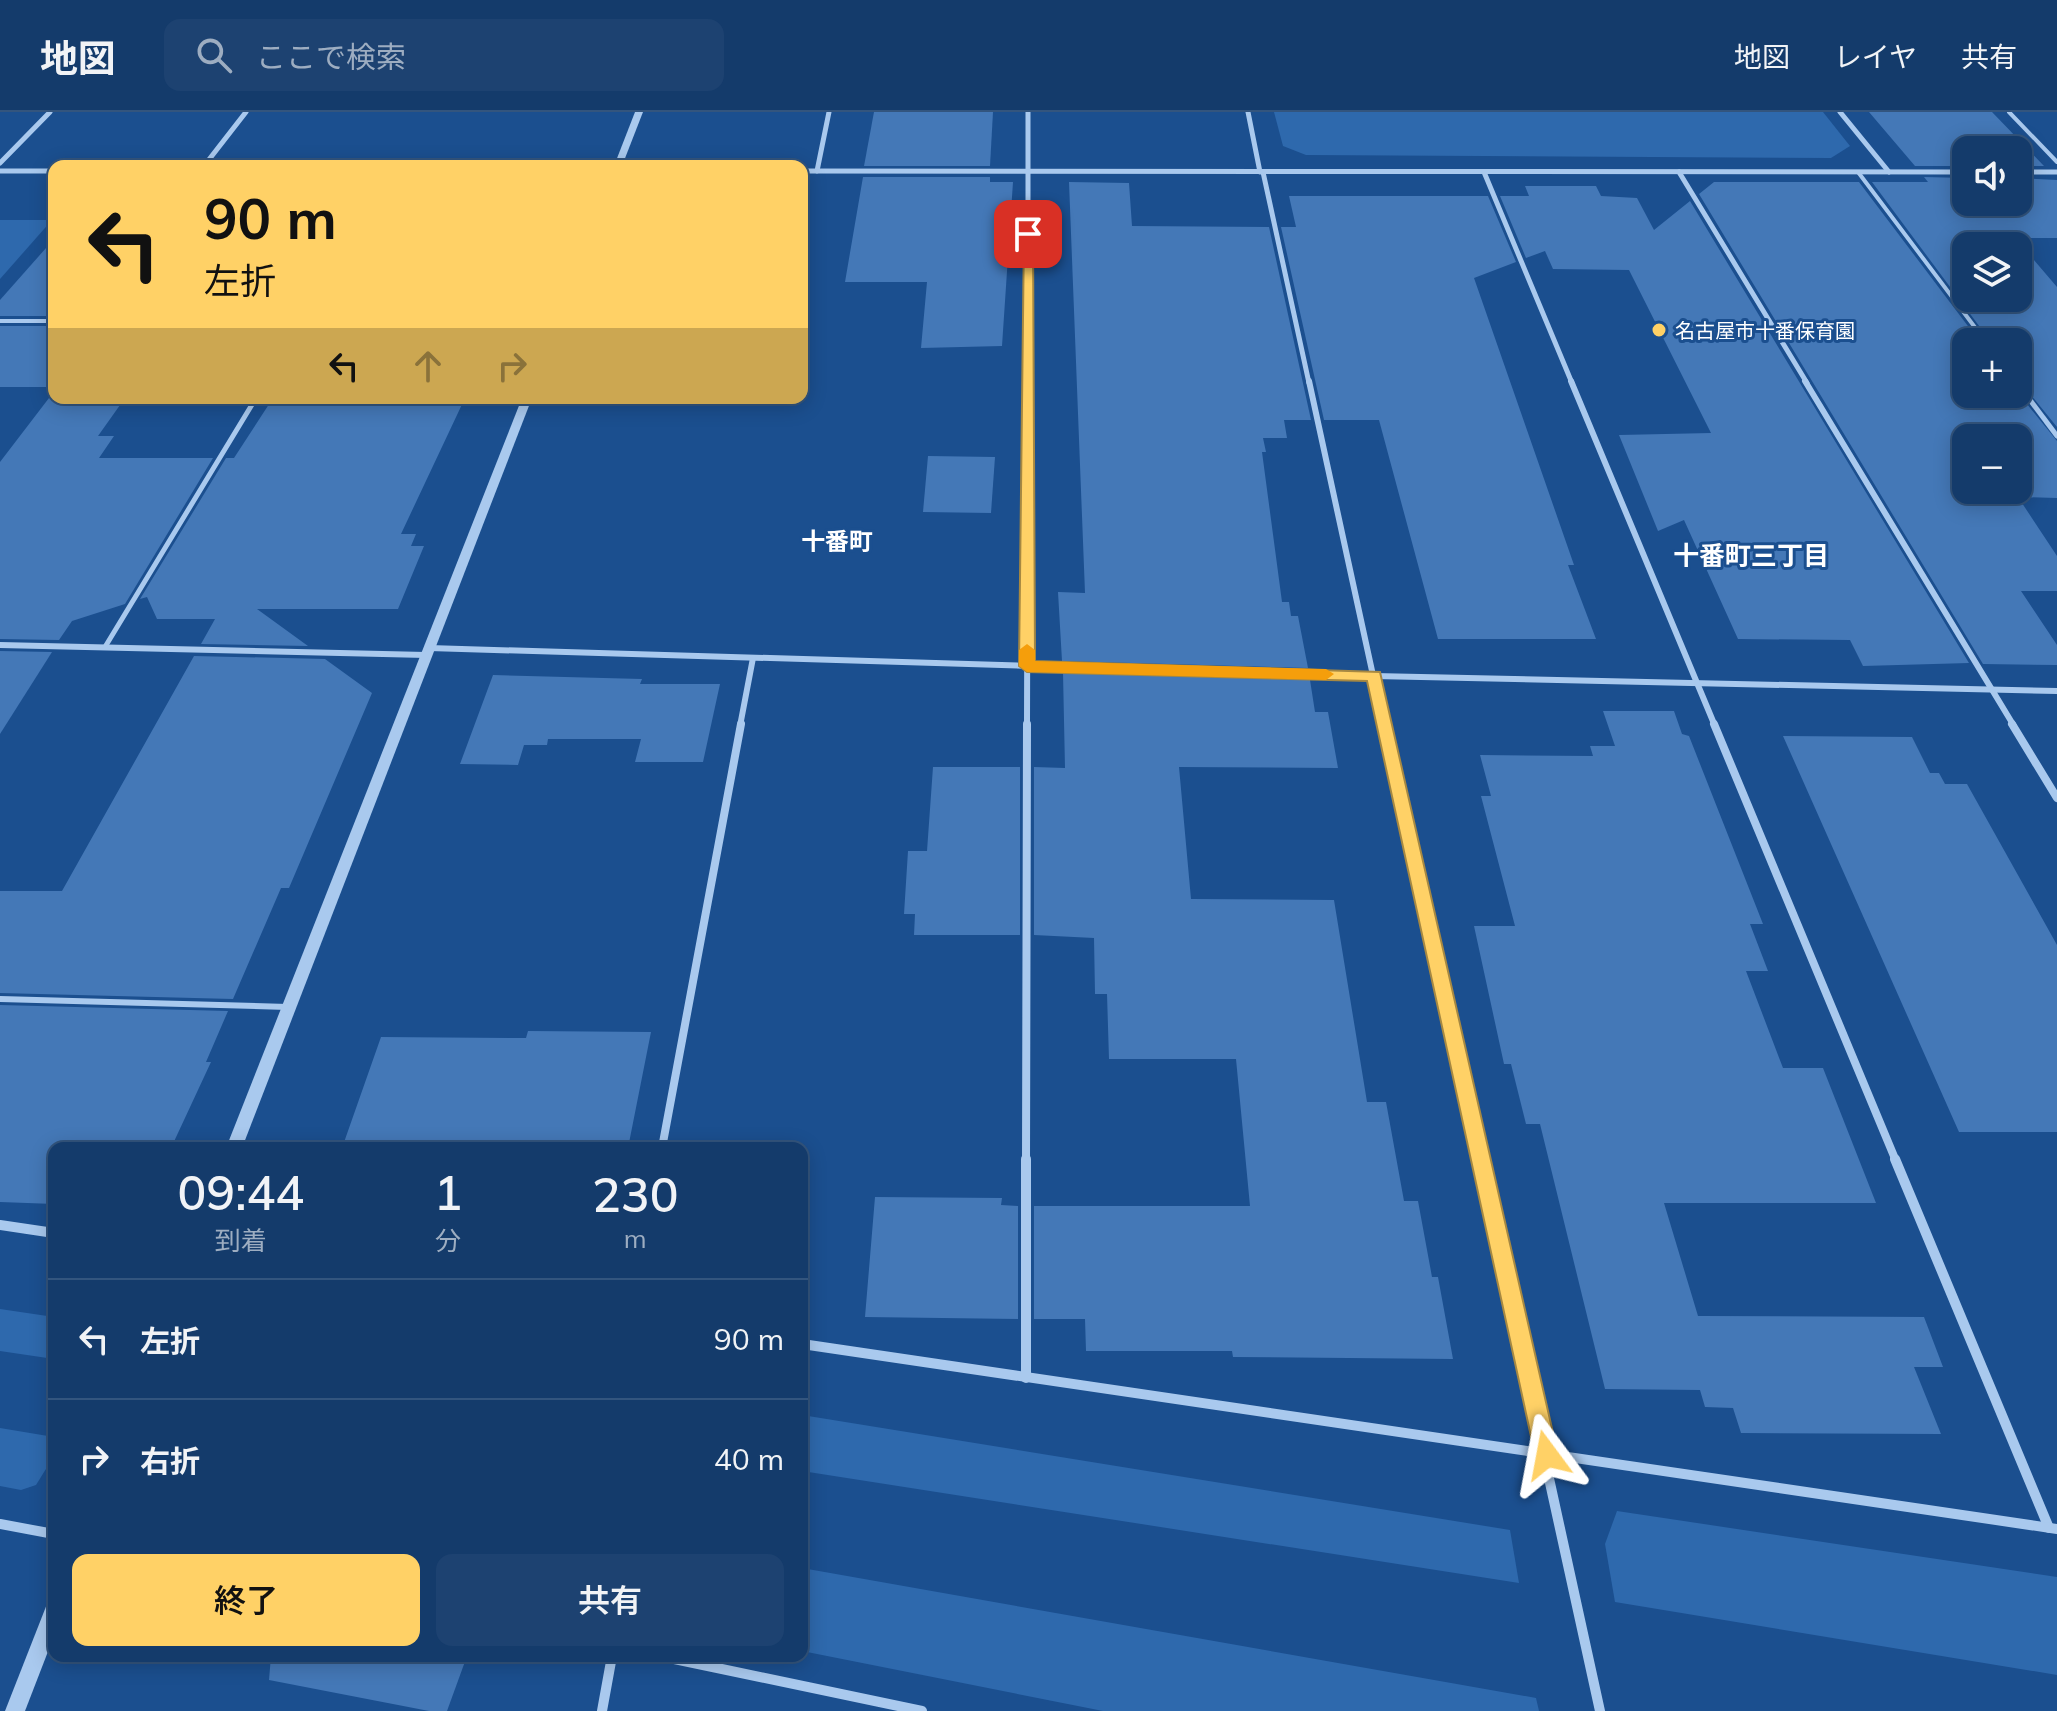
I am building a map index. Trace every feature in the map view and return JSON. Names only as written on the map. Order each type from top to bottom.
[{"type":"street","points":[[0,163],[50,112]]},
{"type":"street","points":[[209,160],[246,112]]},
{"type":"street","points":[[620,160],[639,112]]},
{"type":"street","points":[[817,171],[829,112]]},
{"type":"street","points":[[1026,1378],[1028,112]]},
{"type":"street","points":[[1248,112],[1547,1455],[1600,1711]]},
{"type":"street","points":[[1840,112],[1889,172]]},
{"type":"street","points":[[0,171],[48,171]]},
{"type":"street","points":[[808,171],[1952,172]]},
{"type":"street","points":[[1484,172],[2053,1528]]},
{"type":"street","points":[[1679,172],[2057,798]]},
{"type":"street","points":[[2032,172],[2057,172]]},
{"type":"street","points":[[236,1142],[525,404]]},
{"type":"street","points":[[0,645],[753,658],[2057,691]]},
{"type":"street","points":[[663,1142],[753,658]]},
{"type":"street","points":[[0,1225],[48,1232]]},
{"type":"street","points":[[808,1345],[2053,1528]]},
{"type":"street","points":[[0,1524],[48,1533]]},
{"type":"street","points":[[15,1711],[48,1626]]},
{"type":"street","points":[[602,1711],[611,1662]]},
{"type":"street","points":[[689,1662],[922,1711]]},
{"type":"lane","points":[[2009,112],[2057,162]]},
{"type":"lane","points":[[1858,172],[1975,328]]},
{"type":"lane","points":[[0,321],[48,321]]},
{"type":"lane","points":[[2032,403],[2057,436]]},
{"type":"lane","points":[[105,647],[252,404]]},
{"type":"lane","points":[[0,999],[288,1007]]},
{"type":"shaded area","points":[[1274,112],[1823,112],[1850,146],[1831,158],[1306,155],[1283,146]]},
{"type":"shaded area","points":[[0,220],[48,220],[48,225],[0,279]]},
{"type":"shaded area","points":[[0,1309],[48,1316],[48,1358],[0,1351]]},
{"type":"shaded area","points":[[808,1416],[1510,1530],[1519,1583],[808,1472]]},
{"type":"shaded area","points":[[0,1428],[48,1436],[48,1466],[36,1485],[21,1490],[0,1486]]},
{"type":"shaded area","points":[[1617,1511],[2057,1577],[2057,1675],[1615,1602],[1605,1544]]},
{"type":"shaded area","points":[[808,1569],[1536,1698],[1539,1711],[1103,1711],[808,1652]]},
{"type":"building","points":[[874,112],[993,112],[990,166],[864,166]]},
{"type":"building","points":[[1869,112],[1992,112],[2015,136],[1952,136],[1952,166],[1915,166]]},
{"type":"building","points":[[2032,154],[2044,166],[2032,166]]},
{"type":"building","points":[[863,177],[990,177],[990,182],[1013,182],[1002,346],[921,348],[927,282],[845,282]]},
{"type":"building","points":[[1924,177],[1952,178],[1952,216],[2032,216],[2032,179],[2057,180],[2057,238],[2032,238],[2032,232],[1952,232],[1952,290],[1872,182],[1928,182]]},
{"type":"building","points":[[1069,182],[1129,183],[1132,226],[1269,227],[1311,420],[1284,420],[1287,438],[1263,438],[1266,452],[1262,452],[1282,602],[1289,602],[1291,616],[1298,616],[1308,668],[1062,661],[1058,592],[1085,593]]},
{"type":"building","points":[[1714,182],[1859,182],[1952,305],[1952,312],[1957,312],[1969,328],[1952,328],[1952,408],[2030,408],[2057,441],[2057,498],[2032,497],[2032,424],[1952,424],[1952,504],[2023,504],[2057,556],[2057,591],[2021,591],[2057,645],[2057,665],[1983,664],[1699,194]]},
{"type":"building","points":[[1525,186],[1596,186],[1601,196],[1637,198],[1654,230],[1690,201],[1969,663],[1863,666],[1850,640],[1738,639],[1684,520],[1658,531],[1619,435],[1711,433],[1629,270],[1553,269],[1545,251],[1526,258],[1500,196],[1529,196]]},
{"type":"building","points":[[1289,196],[1488,196],[1516,262],[1474,278],[1574,565],[1568,565],[1596,639],[1438,639],[1379,420],[1324,420],[1281,227],[1296,227]]},
{"type":"building","points":[[48,246],[48,316],[0,316],[0,300]]},
{"type":"building","points":[[2032,258],[2057,287],[2057,427],[2032,396],[2032,328],[1981,328],[1969,312],[2032,312]]},
{"type":"building","points":[[0,326],[48,326],[48,387],[0,387]]},
{"type":"building","points":[[48,399],[48,404],[121,404],[98,436],[114,436],[99,458],[213,458],[125,604],[72,621],[59,640],[0,639],[0,462]]},
{"type":"building","points":[[269,404],[462,404],[401,534],[416,534],[411,546],[424,546],[398,609],[257,609],[308,646],[201,644],[215,619],[157,619],[147,597],[140,599],[226,458],[234,458]]},
{"type":"building","points":[[928,456],[995,457],[991,513],[923,512]]},
{"type":"building","points":[[0,651],[52,652],[0,734]]},
{"type":"building","points":[[194,656],[325,659],[372,693],[289,888],[281,888],[233,999],[0,993],[0,891],[62,891]]},
{"type":"building","points":[[1063,673],[1310,680],[1315,712],[1328,712],[1338,768],[1179,767],[1191,899],[1334,900],[1367,1102],[1386,1102],[1404,1201],[1418,1201],[1432,1277],[1438,1277],[1453,1359],[1233,1357],[1232,1351],[1086,1351],[1085,1319],[1034,1319],[1034,1206],[1250,1206],[1236,1059],[1109,1059],[1107,994],[1095,994],[1094,938],[1034,935],[1034,767],[1065,768]]},
{"type":"building","points":[[493,675],[642,679],[640,684],[720,684],[703,762],[635,762],[641,739],[548,739],[547,745],[524,745],[518,765],[460,764]]},
{"type":"building","points":[[1603,711],[1674,711],[1682,734],[1689,736],[1763,924],[1750,924],[1768,971],[1746,971],[1783,1068],[1823,1068],[1876,1203],[1664,1203],[1698,1316],[1924,1317],[1943,1367],[1914,1367],[1941,1434],[1741,1433],[1733,1408],[1705,1407],[1700,1390],[1605,1389],[1540,1124],[1526,1124],[1511,1064],[1504,1064],[1474,926],[1515,926],[1481,796],[1491,796],[1480,755],[1593,756],[1590,746],[1615,746]]},
{"type":"building","points":[[1783,736],[1912,737],[1930,773],[1939,773],[1945,784],[1967,784],[2057,945],[2057,1132],[1959,1132]]},
{"type":"building","points":[[933,767],[1020,767],[1020,935],[914,935],[915,914],[904,914],[908,851],[927,851]]},
{"type":"building","points":[[0,1005],[228,1011],[206,1062],[211,1062],[174,1142],[48,1142],[48,1204],[0,1202]]},
{"type":"building","points":[[528,1031],[651,1032],[629,1142],[344,1142],[381,1037],[526,1038]]},
{"type":"building","points":[[875,1197],[1002,1198],[1001,1205],[1018,1206],[1018,1319],[865,1317]]},
{"type":"building","points":[[270,1662],[465,1662],[447,1711],[429,1711],[269,1680]]},
{"type":"slow traffic","points":[[1027,650],[1027,666],[1326,674]]},
{"type":"place","name":"名古屋市十番保育園","points":[[1659,330]]},
{"type":"district","name":"十番町","points":[[837,541]]},
{"type":"district","name":"十番町三丁目","points":[[1751,555]]},
{"type":"route","points":[[1028,234],[1027,666],[1374,676],[1547,1455]]}]
